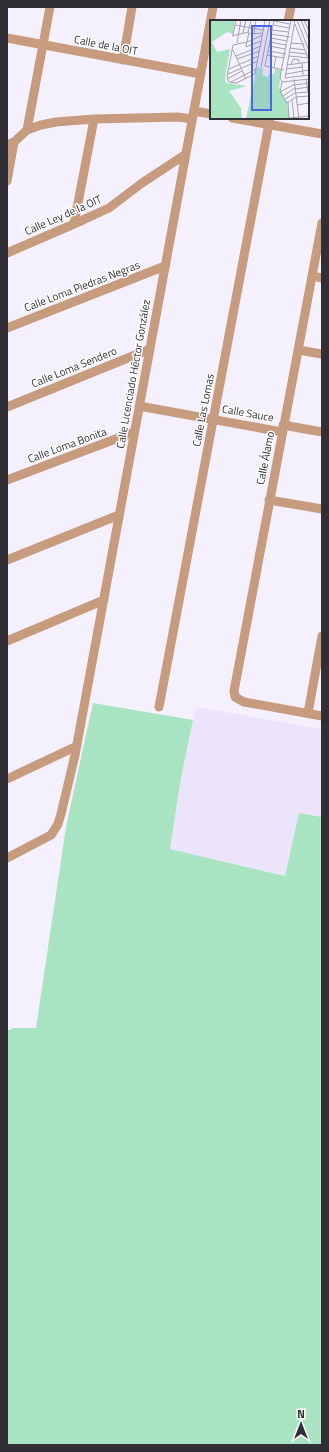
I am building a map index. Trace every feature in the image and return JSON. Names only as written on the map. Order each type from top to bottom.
[{"type":"street","points":[[27,130],[50,7]]},
{"type":"street","points":[[122,60],[132,7]]},
{"type":"street","name":"Calle Licenciado Héctor González","points":[[211,20],[213,7]]},
{"type":"street","points":[[288,20],[291,7]]},
{"type":"street","name":"Calle Licenciado Héctor González","points":[[7,858],[51,835],[58,824],[65,801],[104,600],[210,24]]},
{"type":"street","name":"Calle de la OIT","points":[[7,38],[201,74]]},
{"type":"street","points":[[7,181],[10,143],[27,130],[41,125],[94,119],[178,117],[210,114]]},
{"type":"street","points":[[74,224],[94,119]]},
{"type":"street","points":[[244,119],[269,121],[322,134]]},
{"type":"street","name":"Calle Las Lomas","points":[[159,707],[269,121]]},
{"type":"street","name":"Calle Ley de la OIT","points":[[7,253],[109,208],[142,183],[186,154]]},
{"type":"street","name":"Calle Álamo","points":[[308,713],[244,702],[235,697],[234,686],[322,223]]},
{"type":"street","name":"Calle Loma Piedras Negras","points":[[7,328],[165,266]]},
{"type":"street","points":[[312,276],[322,278]]},
{"type":"street","name":"Calle Loma Sendero","points":[[7,407],[150,349]]},
{"type":"street","points":[[298,350],[322,354]]},
{"type":"street","name":"Calle Sauce","points":[[139,406],[214,419],[322,432]]},
{"type":"street","name":"Calle Loma Bonita","points":[[7,480],[134,432]]},
{"type":"street","points":[[269,500],[322,509]]},
{"type":"street","points":[[7,560],[119,515]]},
{"type":"street","points":[[7,641],[104,600]]},
{"type":"street","points":[[322,636],[308,713],[322,716]]},
{"type":"street","points":[[7,779],[76,746]]},
{"type":"shaded area","points":[[196,707],[322,729],[322,817],[299,813],[286,876],[170,849],[181,778]]},
{"type":"green space","points":[[93,703],[193,720],[181,778],[170,849],[285,876],[299,813],[322,817],[322,1445],[7,1445],[7,1031],[13,1028],[36,1028],[66,827]]}]
